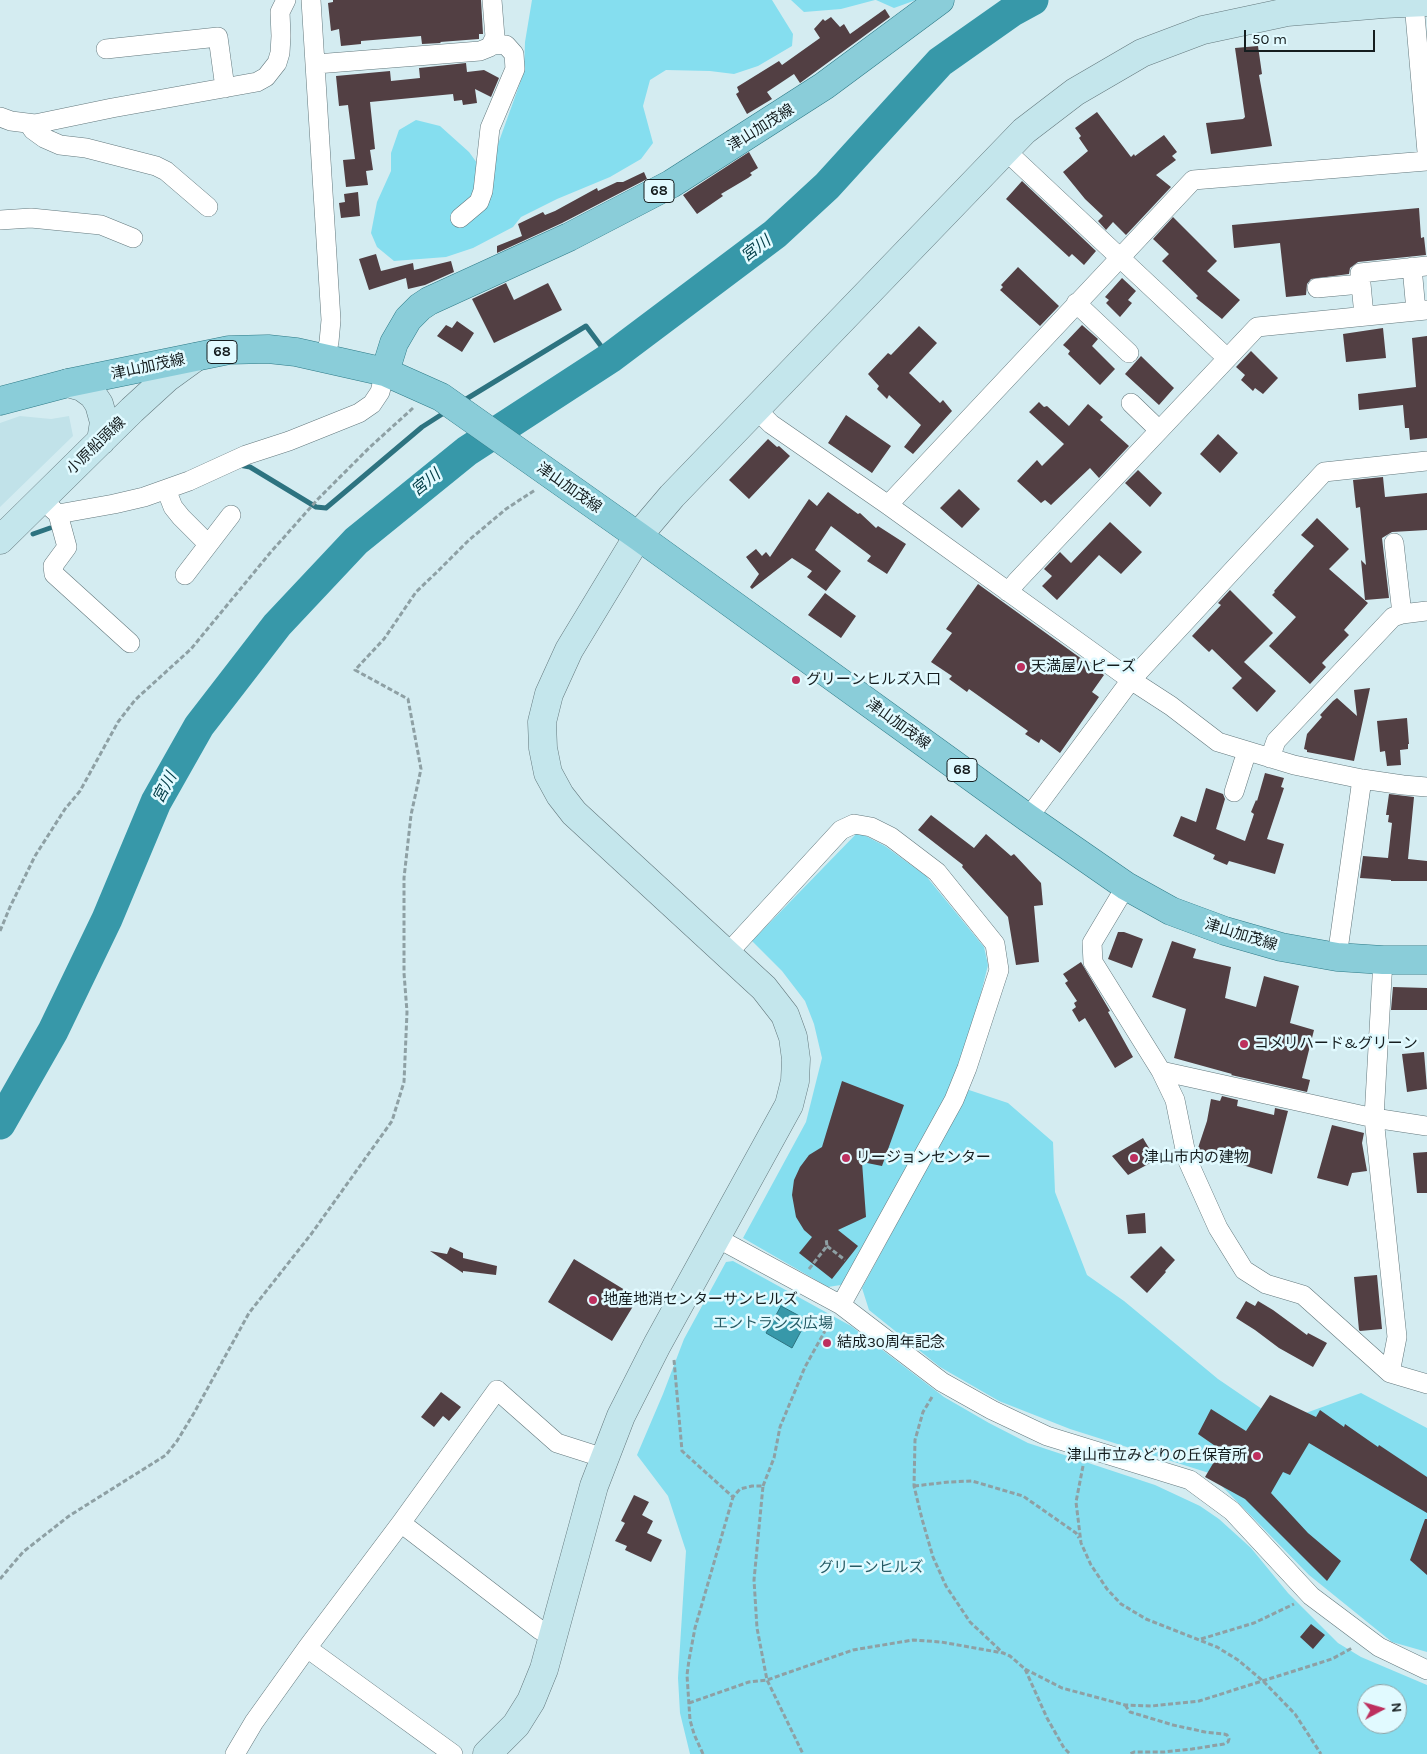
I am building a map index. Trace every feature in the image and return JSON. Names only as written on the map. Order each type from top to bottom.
[{"type":"main road","name":"津山加茂線","points":[[385,372],[394,343],[408,319],[420,307],[429,301],[569,237],[672,184],[808,97],[940,0]]},
{"type":"main road","name":"津山加茂線","points":[[0,401],[68,384],[229,350],[268,349],[325,357],[385,372],[434,393],[638,536],[1028,818],[1126,886],[1171,911],[1225,931],[1281,947],[1337,957],[1427,960]]},
{"type":"street","points":[[0,117],[11,121],[35,124],[257,82],[266,77],[277,63],[281,44],[280,12],[286,0]]},
{"type":"street","points":[[311,0],[331,320],[329,342],[325,357]]},
{"type":"street","points":[[316,64],[480,51],[490,47],[495,37],[492,0]]},
{"type":"street","points":[[487,1754],[516,1725],[530,1701],[544,1669],[594,1486],[621,1416],[657,1345],[789,1105],[795,1081],[796,1059],[793,1037],[785,1015],[764,988],[574,813],[560,795],[548,773],[543,748],[542,722],[549,694],[569,650],[638,536],[672,496],[1024,131],[1076,92],[1142,53],[1203,30],[1287,12],[1420,2],[1427,152]]},
{"type":"street","points":[[106,49],[218,37],[225,88]]},
{"type":"street","points":[[460,218],[479,202],[483,191],[490,128],[515,69],[514,54],[506,45],[492,44]]},
{"type":"street","points":[[28,123],[33,130],[44,138],[60,144],[86,148],[156,166],[208,207]]},
{"type":"street","points":[[1006,150],[1227,358]]},
{"type":"street","points":[[888,505],[1193,180],[1427,161]]},
{"type":"street","points":[[0,220],[31,218],[100,225],[133,238]]},
{"type":"street","points":[[1008,592],[1258,327],[1422,310],[1419,266],[1360,273],[1364,316]]},
{"type":"street","points":[[1317,288],[1361,284]]},
{"type":"street","points":[[1076,303],[1129,353]]},
{"type":"street","name":"小原船頭線","points":[[0,540],[50,507],[101,441],[167,378],[196,357]]},
{"type":"street","points":[[130,643],[54,574],[53,566],[67,547],[50,507],[114,504],[144,497],[246,455],[359,412],[372,404],[380,392],[385,372]]},
{"type":"street","points":[[68,384],[82,387],[93,395],[99,404],[104,422],[101,441]]},
{"type":"street","points":[[1131,403],[1159,430]]},
{"type":"street","points":[[757,410],[771,424],[888,505],[1131,680],[1171,706],[1218,742],[1294,765],[1362,780],[1403,786],[1427,786]]},
{"type":"street","points":[[1028,818],[1131,680],[1324,472],[1427,461]]},
{"type":"street","points":[[166,489],[173,507],[208,544]]},
{"type":"street","points":[[185,575],[231,515]]},
{"type":"street","points":[[1394,543],[1402,614]]},
{"type":"street","points":[[1270,758],[1276,741],[1393,617],[1427,611]]},
{"type":"street","points":[[1234,792],[1247,751]]},
{"type":"street","points":[[1337,957],[1362,780]]},
{"type":"street","points":[[727,954],[842,830],[854,824],[871,827],[892,837],[936,872],[995,944],[999,970],[967,1068],[954,1100],[841,1304]]},
{"type":"street","points":[[1126,886],[1092,943],[1092,962],[1161,1071],[1175,1100],[1187,1159],[1218,1228],[1244,1270],[1266,1284],[1303,1295],[1390,1373],[1427,1384]]},
{"type":"street","points":[[1383,960],[1374,1118],[1397,1337],[1390,1373]]},
{"type":"street","points":[[1161,1071],[1374,1118],[1427,1126]]},
{"type":"street","points":[[717,1238],[841,1304],[942,1382],[992,1410],[1046,1436],[1190,1480],[1232,1511],[1311,1596],[1379,1647],[1427,1670]]},
{"type":"street","points":[[235,1754],[254,1722],[307,1648],[401,1523],[497,1390],[557,1443],[604,1458]]},
{"type":"street","points":[[401,1523],[540,1630],[554,1636]]},
{"type":"street","points":[[307,1648],[452,1754]]},
{"type":"path","points":[[0,931],[35,856],[65,809],[80,791],[118,722],[135,700],[190,649],[318,499],[419,402],[434,393]]},
{"type":"path","points":[[0,1580],[23,1552],[69,1516],[166,1455],[177,1441],[194,1412],[249,1313],[312,1233],[392,1121],[404,1082],[406,1012],[404,878],[410,815],[421,770],[408,698],[355,670],[384,639],[416,592],[469,540],[548,474]]},
{"type":"path","points":[[826,1238],[827,1246],[846,1261]]},
{"type":"path","points":[[812,1264],[827,1246]]},
{"type":"path","points":[[803,1754],[767,1680],[757,1628],[754,1580],[763,1486],[774,1458],[780,1427],[805,1367],[841,1304]]},
{"type":"path","points":[[657,1345],[675,1361],[682,1451],[733,1498]]},
{"type":"path","points":[[942,1382],[923,1412],[915,1440],[914,1486],[933,1557],[946,1586],[970,1622],[1025,1669],[1062,1688],[1125,1705],[1152,1706],[1199,1701],[1263,1681],[1332,1659],[1367,1638]]},
{"type":"path","points":[[1081,1543],[1076,1502],[1082,1470],[1090,1448]]},
{"type":"path","points":[[914,1486],[949,1482],[972,1482],[1023,1496],[1076,1533],[1098,1577],[1121,1604],[1146,1619],[1217,1647],[1238,1660],[1263,1681],[1295,1714],[1321,1754]]},
{"type":"path","points":[[703,1754],[692,1727],[687,1675],[691,1644],[733,1498],[740,1489],[763,1486]]},
{"type":"path","points":[[1201,1640],[1254,1623],[1311,1596]]},
{"type":"path","points":[[690,1702],[749,1682],[767,1680],[853,1650],[892,1642],[913,1640],[941,1642],[1004,1653]]},
{"type":"path","points":[[1025,1669],[1047,1718],[1064,1748],[1070,1754]]},
{"type":"path","points":[[1125,1705],[1130,1712],[1173,1726],[1224,1734],[1228,1735],[1229,1738],[1228,1742],[1224,1744],[1164,1752],[1134,1752],[1130,1754]]},
{"type":"shaded area","points":[[20,416],[51,419],[69,416],[73,436],[0,507],[0,423]]},
{"type":"shaded area","points":[[781,1306],[807,1320],[792,1348],[766,1333]]},
{"type":"green space","points":[[532,0],[772,0],[793,34],[792,46],[758,66],[734,74],[710,71],[666,70],[650,80],[643,106],[653,143],[641,159],[610,177],[557,199],[521,217],[513,227],[473,248],[446,257],[394,261],[377,247],[371,233],[377,202],[391,171],[391,153],[399,130],[416,120],[440,126],[469,152],[477,163],[493,158],[524,72],[525,42]]},
{"type":"green space","points":[[791,0],[875,0],[841,9],[804,12]]},
{"type":"green space","points":[[876,0],[916,0],[894,8]]},
{"type":"green space","points":[[858,832],[885,846],[926,876],[984,947],[988,965],[962,1070],[847,1284],[828,1287],[743,1238],[806,1122],[822,1058],[814,1024],[805,1001],[782,971],[752,941]]},
{"type":"green space","points":[[969,1090],[1008,1103],[1053,1142],[1055,1192],[1087,1275],[1124,1301],[1218,1379],[1281,1422],[1361,1393],[1427,1428],[1427,1652],[1392,1642],[1309,1575],[1209,1473],[1070,1429],[999,1401],[940,1367],[869,1310],[862,1288]]},
{"type":"green space","name":"グリーンヒルズ","points":[[733,1261],[851,1326],[944,1397],[989,1423],[1028,1443],[1155,1485],[1200,1506],[1219,1519],[1251,1548],[1288,1593],[1338,1643],[1361,1657],[1427,1685],[1427,1754],[690,1754],[680,1713],[678,1678],[686,1551],[668,1496],[637,1455],[684,1339],[726,1262]]},
{"type":"building","points":[[333,0],[481,0],[483,34],[479,34],[479,39],[441,43],[422,44],[421,36],[361,41],[361,44],[341,46],[339,29],[331,31],[328,3],[333,2]]},
{"type":"building","points":[[885,9],[890,17],[800,83],[794,74],[767,92],[772,99],[747,114],[736,94],[739,92],[737,87],[779,61],[782,65],[820,38],[814,29],[823,19],[825,21],[831,17],[840,27],[844,24],[850,34]]},
{"type":"building","points":[[1258,46],[1262,74],[1259,75],[1272,146],[1211,154],[1206,123],[1243,119],[1245,117],[1235,48]]},
{"type":"building","points":[[466,63],[467,72],[484,70],[499,78],[491,97],[475,89],[477,103],[463,105],[462,100],[454,101],[453,94],[370,102],[375,149],[370,150],[373,170],[366,171],[368,185],[346,187],[343,160],[355,159],[348,105],[339,106],[336,76],[390,71],[391,81],[420,78],[419,68]]},
{"type":"building","points":[[1097,112],[1131,157],[1164,135],[1177,152],[1172,156],[1176,160],[1156,175],[1171,187],[1126,235],[1113,222],[1106,230],[1098,221],[1103,216],[1085,199],[1063,172],[1088,151],[1075,128]]},
{"type":"building","points":[[749,152],[758,168],[750,173],[752,175],[721,194],[723,196],[697,214],[683,195]]},
{"type":"building","points":[[644,172],[647,179],[562,223],[497,253],[497,246],[522,236],[518,224],[543,212],[545,215],[555,211],[597,188],[598,191]]},
{"type":"building","points":[[1022,181],[1096,251],[1084,265],[1072,254],[1069,257],[1006,199]]},
{"type":"building","points":[[358,192],[360,216],[341,218],[339,203],[345,202],[344,194]]},
{"type":"building","points":[[1419,208],[1421,238],[1424,237],[1426,255],[1358,262],[1350,268],[1349,274],[1311,279],[1307,284],[1306,295],[1286,297],[1280,243],[1234,248],[1232,225]]},
{"type":"building","points":[[1173,217],[1217,261],[1207,271],[1240,300],[1222,319],[1196,298],[1198,296],[1162,261],[1169,254],[1153,239]]},
{"type":"building","points":[[376,254],[381,271],[413,263],[414,270],[451,261],[454,272],[425,285],[408,289],[406,278],[369,290],[359,259]]},
{"type":"building","points":[[1018,267],[1059,306],[1040,326],[1000,290],[1003,287],[1001,285]]},
{"type":"building","points":[[1122,278],[1136,291],[1128,300],[1132,303],[1120,317],[1106,303],[1109,300],[1105,297]]},
{"type":"building","points":[[506,283],[514,300],[548,283],[562,310],[494,343],[472,299]]},
{"type":"building","points":[[457,321],[474,333],[462,352],[437,336],[446,325],[452,328]]},
{"type":"building","points":[[1082,325],[1098,339],[1092,346],[1115,369],[1100,385],[1068,354],[1070,351],[1063,345]]},
{"type":"building","points":[[919,326],[937,343],[909,373],[940,403],[943,400],[952,411],[913,454],[904,447],[921,425],[889,395],[887,399],[877,389],[879,386],[868,374],[888,353],[891,355]]},
{"type":"building","points":[[1383,328],[1386,358],[1346,362],[1343,334]]},
{"type":"building","points":[[1427,336],[1427,438],[1410,440],[1409,428],[1405,428],[1403,405],[1359,410],[1358,394],[1416,387],[1412,338]]},
{"type":"building","points":[[1251,351],[1278,378],[1263,394],[1255,388],[1253,391],[1241,380],[1245,375],[1236,367]]},
{"type":"building","points":[[1141,356],[1174,388],[1159,405],[1125,374]]},
{"type":"building","points":[[1039,402],[1044,407],[1047,406],[1069,426],[1088,404],[1103,417],[1100,420],[1129,446],[1099,478],[1090,468],[1051,505],[1045,500],[1041,503],[1017,481],[1037,460],[1042,466],[1064,444],[1029,412]]},
{"type":"building","points":[[846,415],[891,446],[872,473],[828,443]]},
{"type":"building","points":[[1218,434],[1238,453],[1220,473],[1200,454]]},
{"type":"building","points":[[768,439],[790,456],[749,499],[729,480]]},
{"type":"building","points":[[1138,470],[1162,493],[1150,507],[1125,483]]},
{"type":"building","points":[[1383,477],[1385,497],[1427,493],[1427,530],[1392,532],[1382,538],[1389,598],[1365,600],[1361,560],[1366,565],[1360,507],[1356,508],[1353,480]]},
{"type":"building","points":[[959,489],[980,509],[962,528],[940,508]]},
{"type":"building","points":[[828,492],[858,514],[860,513],[876,528],[878,526],[906,544],[887,574],[867,561],[871,556],[831,526],[815,550],[841,571],[826,591],[807,577],[812,571],[792,558],[752,589],[750,587],[759,574],[746,557],[756,549],[762,556],[766,552],[770,557],[809,499],[817,506]]},
{"type":"building","points":[[1317,518],[1349,549],[1329,569],[1368,603],[1344,630],[1349,635],[1322,663],[1326,667],[1310,684],[1269,646],[1296,617],[1272,595],[1314,546],[1301,535]]},
{"type":"building","points":[[1110,522],[1142,552],[1121,574],[1099,555],[1057,600],[1042,586],[1052,576],[1044,569],[1060,552],[1071,563]]},
{"type":"building","points":[[978,584],[1104,675],[1092,692],[1099,697],[1060,753],[1041,739],[1039,743],[1025,734],[1028,731],[969,689],[967,692],[949,679],[952,676],[931,662],[952,633],[946,629]]},
{"type":"building","points":[[1230,590],[1273,633],[1244,662],[1276,691],[1257,712],[1232,688],[1242,678],[1212,649],[1209,652],[1192,636],[1221,605],[1218,603]]},
{"type":"building","points":[[825,593],[856,616],[841,638],[808,615]]},
{"type":"building","points":[[1370,688],[1354,761],[1307,752],[1304,749],[1307,734],[1322,717],[1320,715],[1333,701],[1337,698],[1357,716],[1354,690]]},
{"type":"building","points":[[1407,718],[1408,749],[1400,750],[1401,765],[1387,766],[1385,751],[1380,752],[1377,721]]},
{"type":"building","points":[[1265,773],[1284,778],[1281,787],[1284,788],[1267,839],[1284,844],[1275,874],[1229,861],[1227,865],[1213,859],[1215,855],[1173,836],[1181,816],[1196,822],[1206,788],[1223,794],[1225,799],[1216,829],[1245,841],[1254,814],[1251,812],[1257,801]]},
{"type":"building","points":[[1389,794],[1414,797],[1408,859],[1427,861],[1427,881],[1391,881],[1360,878],[1363,856],[1388,858],[1392,823],[1388,822],[1389,815],[1386,815]]},
{"type":"building","points":[[931,815],[974,848],[986,834],[1011,856],[1014,854],[1041,883],[1043,905],[1034,906],[1039,962],[1016,965],[1008,917],[962,867],[963,865],[918,830]]},
{"type":"building","points":[[1118,932],[1124,932],[1143,939],[1132,968],[1108,959]]},
{"type":"building","name":"コメリハード&グリーン","points":[[1172,941],[1196,949],[1193,958],[1231,967],[1225,998],[1256,1007],[1264,976],[1299,986],[1290,1023],[1314,1030],[1302,1078],[1310,1080],[1307,1092],[1231,1075],[1174,1058],[1186,1009],[1152,997]]},
{"type":"building","points":[[1081,962],[1110,1011],[1108,1012],[1133,1057],[1115,1068],[1085,1018],[1079,1022],[1072,1010],[1076,1007],[1074,1003],[1077,1001],[1065,983],[1068,981],[1063,974]]},
{"type":"building","points":[[1393,987],[1427,988],[1427,1010],[1391,1010]]},
{"type":"building","points":[[1424,1052],[1427,1089],[1407,1092],[1402,1054]]},
{"type":"building","name":"リージョンセンター","points":[[842,1081],[904,1105],[882,1166],[862,1162],[866,1217],[838,1230],[858,1246],[832,1279],[799,1253],[812,1237],[804,1230],[796,1217],[792,1195],[794,1180],[800,1167],[809,1155],[822,1147]]},
{"type":"building","points":[[1222,1096],[1238,1100],[1237,1106],[1274,1115],[1275,1108],[1288,1111],[1272,1174],[1197,1151],[1207,1121],[1211,1099],[1220,1101]]},
{"type":"building","points":[[1332,1125],[1364,1133],[1362,1143],[1367,1171],[1352,1173],[1348,1186],[1317,1178]]},
{"type":"building","name":"津山市内の建物","points":[[1143,1138],[1156,1160],[1128,1175],[1112,1156]]},
{"type":"building","points":[[1427,1152],[1427,1193],[1417,1193],[1413,1153]]},
{"type":"building","points":[[1145,1213],[1146,1233],[1128,1234],[1126,1215]]},
{"type":"building","points":[[1161,1246],[1175,1260],[1147,1293],[1130,1277]]},
{"type":"building","points":[[450,1247],[463,1253],[463,1258],[497,1266],[496,1275],[463,1271],[463,1273],[430,1251],[447,1254]]},
{"type":"building","name":"地産地消センターサンヒルズ","points":[[574,1259],[638,1298],[612,1341],[548,1302]]},
{"type":"building","points":[[1377,1275],[1382,1329],[1360,1331],[1354,1277]]},
{"type":"building","points":[[1246,1301],[1255,1306],[1258,1301],[1307,1335],[1308,1333],[1327,1343],[1313,1367],[1279,1348],[1236,1318]]},
{"type":"building","points":[[441,1392],[461,1407],[449,1421],[443,1416],[434,1427],[421,1417]]},
{"type":"building","points":[[1270,1395],[1316,1417],[1320,1410],[1344,1427],[1345,1424],[1427,1477],[1427,1513],[1309,1443],[1290,1475],[1283,1472],[1271,1493],[1308,1533],[1341,1561],[1327,1581],[1245,1499],[1205,1477],[1221,1450],[1198,1434],[1211,1409],[1246,1431]]},
{"type":"building","points":[[634,1495],[649,1502],[642,1515],[653,1521],[647,1533],[662,1540],[651,1562],[625,1550],[627,1546],[615,1541],[625,1523],[621,1521]]},
{"type":"building","points":[[1425,1519],[1427,1519],[1427,1575],[1410,1560]]},
{"type":"building","points":[[1311,1624],[1325,1635],[1313,1649],[1300,1637]]},
{"type":"waterway","name":"宮川","points":[[0,1124],[53,1031],[107,919],[156,802],[199,726],[277,625],[356,541],[467,451],[610,358],[775,234],[827,186],[940,62],[1011,12],[1033,0]]},
{"type":"waterway","points":[[463,401],[586,326],[610,358]]},
{"type":"waterway","points":[[239,465],[250,467],[316,507],[326,508],[422,427],[447,411]]},
{"type":"waterway","points":[[33,534],[50,528]]},
{"type":"place","name":"天満屋ハピーズ","points":[[1021,667]]},
{"type":"place","name":"グリーンヒルズ入口","points":[[796,680]]},
{"type":"place","name":"コメリハード&グリーン","points":[[1244,1044]]},
{"type":"place","name":"リージョンセンター","points":[[846,1158]]},
{"type":"place","name":"津山市内の建物","points":[[1134,1158]]},
{"type":"place","name":"地産地消センターサンヒルズ","points":[[593,1300]]},
{"type":"place","name":"結成30周年記念","points":[[827,1343]]},
{"type":"place","name":"津山市立みどりの丘保育所","points":[[1257,1456]]},
{"type":"park label","name":"エントランス広場","points":[[773,1324]]}]
